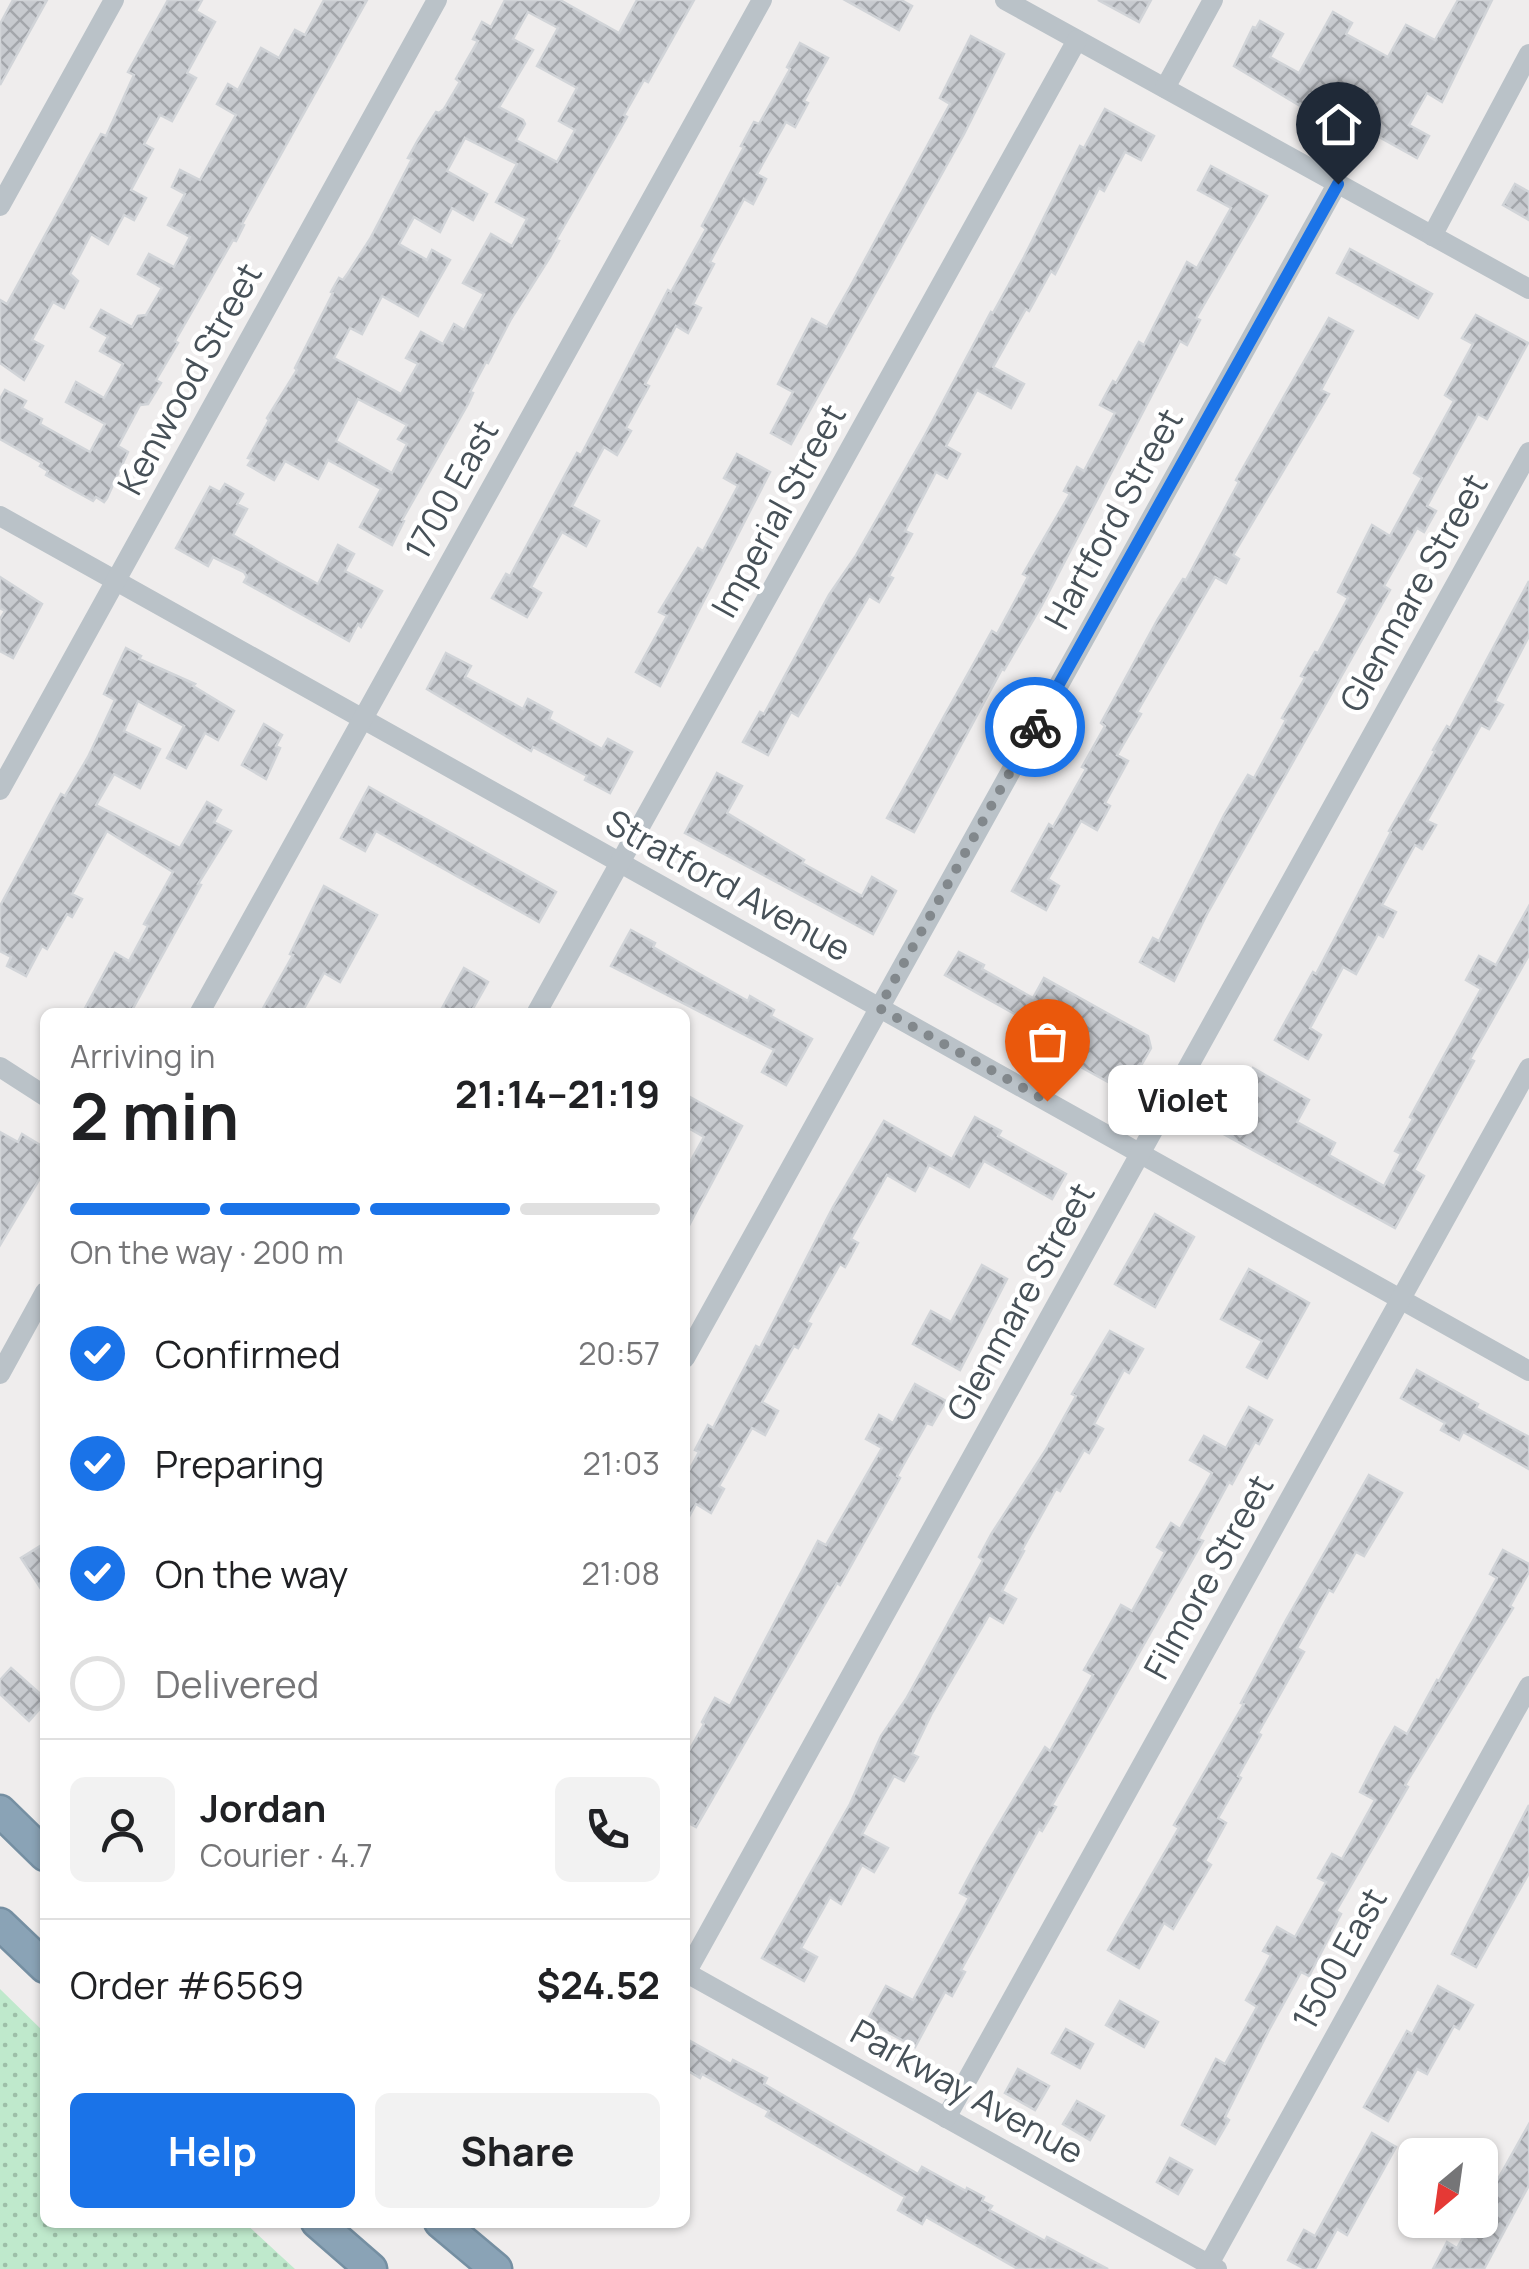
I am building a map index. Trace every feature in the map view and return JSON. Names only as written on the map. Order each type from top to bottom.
[{"type":"highway","points":[[0,1811],[40,1850]]},
{"type":"highway","points":[[0,1924],[40,1962]]},
{"type":"highway","points":[[324,2228],[371,2269]]},
{"type":"highway","points":[[447,2228],[496,2269]]},
{"type":"street","points":[[0,206],[114,0]]},
{"type":"street","name":"Kenwood Street","points":[[0,790],[437,0]]},
{"type":"street","name":"1700 East","points":[[202,1008],[762,0]]},
{"type":"street","points":[[1004,0],[1529,290]]},
{"type":"street","points":[[1165,88],[1213,0]]},
{"type":"street","name":"Imperial Street","points":[[539,1008],[1077,40]]},
{"type":"street","points":[[1432,236],[1529,54]]},
{"type":"street","name":"Hartford Street","points":[[690,1349],[1338,184]]},
{"type":"street","name":"Glenmare Street","points":[[690,1966],[1529,452]]},
{"type":"street","name":"Stratford Avenue","points":[[0,516],[1529,1370]]},
{"type":"street","points":[[0,1067],[40,1093]]},
{"type":"street","name":"Filmore Street","points":[[946,2118],[1529,1068]]},
{"type":"street","points":[[0,1374],[40,1301]]},
{"type":"street","name":"1500 East","points":[[1213,2266],[1529,1686]]},
{"type":"street","name":"Parkway Avenue","points":[[690,1975],[1213,2266]]},
{"type":"green space","points":[[0,1989],[40,2028],[40,2228],[250,2228],[295,2269],[0,2269]]},
{"type":"building","points":[[13,0],[47,0],[0,85],[0,24]]},
{"type":"building","points":[[168,0],[202,0],[196,11],[215,22],[187,73],[196,78],[172,121],[160,115],[144,144],[153,149],[131,190],[146,198],[134,220],[124,215],[108,244],[91,234],[70,274],[78,281],[64,308],[53,302],[32,340],[43,346],[24,380],[0,363],[0,300],[7,304],[101,134],[106,136],[134,75],[128,72]]},
{"type":"building","points":[[324,0],[367,0],[236,241],[233,240],[175,341],[178,343],[156,380],[161,383],[148,404],[140,405],[118,446],[128,452],[107,498],[104,502],[96,497],[93,501],[46,475],[48,471],[40,466],[42,463],[0,439],[0,399],[5,390],[26,401],[22,408],[42,419],[40,424],[90,452],[105,424],[66,402],[76,382],[104,398],[123,364],[100,351],[108,337],[91,327],[101,310],[132,327],[138,316],[146,315],[162,288],[138,274],[149,254],[174,267],[190,237],[168,225],[185,194],[172,187],[180,170],[200,180],[236,115],[217,104],[228,84],[238,90],[261,48],[279,58],[295,30],[305,35]]},
{"type":"building","points":[[505,0],[560,0],[619,33],[637,0],[694,0],[648,82],[644,80],[556,240],[559,241],[486,362],[468,404],[402,520],[392,545],[360,527],[381,489],[328,460],[318,479],[285,461],[274,480],[248,465],[252,459],[248,458],[297,370],[331,292],[370,239],[418,140],[460,82],[456,79],[478,41],[473,39],[482,22],[491,27]],"holes":[[[528,12],[558,28],[537,66],[577,88],[559,121],[575,130],[557,162],[516,140],[525,124],[523,120],[499,107],[533,50],[513,39]],[[465,138],[517,164],[496,202],[527,219],[512,246],[491,234],[463,283],[484,294],[464,330],[454,324],[443,344],[421,332],[406,358],[418,364],[401,394],[334,358],[350,328],[362,334],[382,296],[418,316],[450,260],[432,250],[427,260],[399,244],[414,217],[440,232],[452,208],[473,220],[487,194],[447,171]],[[358,399],[407,425],[398,439],[407,444],[392,473],[336,441]]]},
{"type":"building","points":[[845,0],[901,0],[912,6],[899,30]]},
{"type":"building","points":[[1098,0],[1151,0],[1139,22]]},
{"type":"building","points":[[1458,0],[1492,0],[1442,102],[1427,93],[1409,125],[1429,136],[1417,158],[1370,132],[1367,137],[1321,107],[1318,112],[1309,107],[1307,110],[1234,66],[1253,27],[1260,21],[1283,34],[1270,57],[1299,73],[1333,12],[1352,23],[1346,34],[1388,57],[1406,25],[1435,40]]},
{"type":"building","points":[[971,36],[1004,54],[964,134],[791,444],[771,433],[793,392],[778,384],[812,319],[827,327],[850,287],[950,104],[940,98]]},
{"type":"building","points":[[800,43],[828,58],[804,101],[808,103],[795,127],[786,122],[757,174],[766,179],[753,204],[744,199],[710,262],[714,264],[693,304],[701,308],[688,333],[676,326],[645,384],[649,386],[626,428],[631,431],[617,455],[604,447],[572,506],[599,521],[586,546],[562,532],[531,587],[541,593],[527,617],[492,598],[506,574],[510,576],[577,453],[581,455],[668,290],[671,292],[706,229],[702,226],[744,147],[741,146],[754,122],[759,124]]},
{"type":"building","points":[[1105,109],[1154,136],[1141,160],[1125,152],[1104,191],[1099,188],[1055,274],[1051,271],[993,367],[1024,384],[1011,408],[977,390],[946,446],[960,454],[947,478],[936,472],[905,531],[912,534],[879,602],[869,596],[798,716],[791,712],[768,755],[743,742],[760,712],[764,714],[829,595],[925,435],[1024,257],[1080,146],[1084,148]]},
{"type":"building","points":[[1211,166],[1267,196],[1196,318],[1200,320],[1187,345],[1180,341],[1042,605],[1002,669],[914,832],[887,818],[992,631],[997,634],[1028,577],[1023,574],[1070,494],[1064,491],[1077,467],[1084,471],[1115,413],[1100,405],[1113,381],[1116,383],[1139,342],[1144,345],[1187,262],[1197,268],[1231,208],[1198,190]]},
{"type":"building","points":[[1515,184],[1529,192],[1529,220],[1503,205]]},
{"type":"building","points":[[1350,249],[1432,294],[1418,318],[1337,273]]},
{"type":"building","points":[[1476,315],[1528,343],[1487,419],[1478,414],[1427,506],[1436,511],[1424,532],[1417,528],[1384,586],[1390,590],[1207,914],[1174,981],[1140,962],[1153,938],[1159,941],[1224,815],[1248,775],[1254,778],[1286,720],[1282,718],[1305,678],[1301,676],[1348,598],[1338,592],[1372,525],[1390,536],[1422,478],[1414,473],[1454,401],[1445,395],[1473,344],[1462,338]]},
{"type":"building","points":[[1329,318],[1353,331],[1321,390],[1329,394],[1233,555],[1239,559],[1226,583],[1215,577],[1137,712],[1141,714],[1117,755],[1128,761],[1105,803],[1110,806],[1097,830],[1081,821],[1048,879],[1059,886],[1046,910],[1012,891],[1049,824],[1053,827],[1086,769],[1082,767],[1105,726],[1101,723],[1158,619],[1183,579],[1186,580],[1239,482],[1236,480]]},
{"type":"building","points":[[737,454],[770,472],[660,686],[636,672],[667,616],[659,612],[698,548],[703,551],[738,486],[724,478]]},
{"type":"building","points":[[225,484],[243,494],[237,504],[247,509],[233,535],[318,584],[338,545],[354,554],[345,571],[382,591],[349,641],[244,582],[244,572],[213,557],[208,566],[176,548],[210,487],[220,492]]},
{"type":"building","points":[[0,577],[42,604],[13,658],[0,651],[0,619],[5,611],[0,608]]},
{"type":"building","points":[[1529,581],[1529,636],[1495,701],[1503,705],[1489,729],[1481,725],[1427,821],[1436,825],[1422,849],[1415,845],[1382,905],[1396,912],[1383,937],[1378,934],[1356,974],[1343,967],[1310,1028],[1321,1035],[1308,1059],[1275,1040],[1313,972],[1316,974],[1389,831]]},
{"type":"building","points":[[126,648],[141,656],[139,659],[195,684],[234,711],[218,740],[205,733],[186,768],[167,758],[184,726],[138,701],[124,731],[160,749],[140,788],[114,774],[96,805],[180,848],[207,802],[221,810],[214,822],[231,831],[198,884],[201,885],[133,1008],[85,1008],[115,953],[129,961],[173,872],[107,831],[72,894],[82,899],[72,917],[67,914],[47,949],[42,946],[26,976],[7,966],[11,957],[0,951],[0,906],[61,794],[65,796],[88,757],[115,700],[104,694]]},
{"type":"building","points":[[446,653],[471,666],[465,677],[523,709],[528,699],[552,712],[549,719],[602,749],[608,739],[632,752],[610,793],[585,780],[587,776],[533,747],[531,751],[427,689]]},
{"type":"building","points":[[264,724],[282,735],[266,779],[242,765]]},
{"type":"building","points":[[717,773],[742,786],[727,813],[804,860],[802,863],[862,896],[872,877],[896,891],[873,934],[685,833]]},
{"type":"building","points":[[369,787],[556,892],[539,922],[376,831],[365,851],[341,838]]},
{"type":"building","points":[[324,886],[377,915],[340,982],[324,973],[304,1008],[263,1008],[293,955],[290,954]]},
{"type":"building","points":[[1529,906],[1529,955],[1414,1170],[1424,1176],[1395,1228],[1218,1131],[1253,1068],[1309,1100],[1297,1122],[1335,1143],[1329,1155],[1384,1186],[1401,1154],[1395,1151],[1413,1119],[1410,1117],[1481,989],[1466,980],[1479,956],[1496,965]]},
{"type":"building","points":[[631,930],[696,972],[748,1001],[750,996],[774,1010],[771,1016],[812,1039],[786,1085],[762,1072],[774,1050],[611,966]]},
{"type":"building","points":[[959,952],[1033,998],[1044,978],[1148,1036],[1151,1048],[1130,1085],[1119,1088],[1079,1066],[1086,1054],[945,975]]},
{"type":"building","points":[[464,968],[488,982],[473,1008],[442,1008]]},
{"type":"building","points":[[690,1097],[742,1126],[690,1224],[690,1162],[704,1137],[690,1129]]},
{"type":"building","points":[[975,1117],[1001,1131],[998,1136],[1066,1174],[1052,1199],[984,1161],[969,1187],[929,1165],[915,1191],[887,1175],[851,1239],[858,1243],[845,1267],[840,1264],[807,1322],[811,1324],[798,1348],[794,1346],[762,1402],[778,1411],[765,1435],[752,1428],[719,1486],[724,1489],[711,1513],[696,1504],[690,1515],[690,1469],[699,1452],[695,1450],[708,1425],[713,1428],[756,1346],[760,1348],[833,1207],[884,1121],[952,1159]]},
{"type":"building","points":[[0,1132],[18,1142],[22,1134],[40,1145],[40,1178],[0,1245]]},
{"type":"building","points":[[1155,1214],[1194,1237],[1155,1307],[1115,1284]]},
{"type":"building","points":[[982,1265],[1007,1279],[960,1370],[913,1344],[931,1311],[951,1322]]},
{"type":"building","points":[[1249,1269],[1309,1303],[1267,1378],[1247,1367],[1262,1341],[1221,1319]]},
{"type":"building","points":[[1110,1331],[1143,1349],[1129,1373],[1124,1370],[1094,1424],[1103,1429],[1089,1453],[1084,1450],[1060,1491],[1056,1489],[1022,1550],[1002,1591],[1016,1599],[1003,1623],[989,1615],[932,1713],[912,1754],[918,1757],[904,1781],[894,1776],[862,1834],[888,1848],[874,1872],[862,1865],[841,1904],[830,1897],[801,1948],[817,1957],[804,1981],[762,1958],[850,1804],[881,1736],[906,1699],[983,1560],[979,1557],[992,1533],[1045,1451],[1076,1396],[1072,1394]]},
{"type":"building","points":[[1417,1370],[1529,1437],[1529,1469],[1463,1432],[1459,1440],[1441,1430],[1445,1423],[1401,1398]]},
{"type":"building","points":[[915,1384],[946,1401],[932,1425],[927,1423],[840,1585],[837,1583],[696,1827],[690,1824],[690,1749],[702,1722],[715,1698],[730,1706],[818,1541],[826,1545],[882,1448],[866,1439],[879,1415],[893,1423]]},
{"type":"building","points":[[1249,1407],[1272,1420],[1232,1484],[1229,1482],[1198,1539],[1203,1541],[1052,1805],[1056,1807],[1042,1831],[1039,1829],[961,1970],[965,1972],[952,1996],[945,1992],[915,2047],[867,2021],[886,1986],[913,2000],[969,1898],[960,1893],[982,1852],[1045,1747],[1050,1751],[1093,1675],[1084,1670],[1121,1605],[1132,1611],[1165,1552],[1157,1547],[1171,1523],[1180,1529],[1212,1473],[1190,1460],[1204,1436],[1226,1448]]},
{"type":"building","points":[[1369,1475],[1402,1493],[1364,1556],[1356,1552],[1333,1592],[1329,1590],[1297,1648],[1304,1652],[1258,1733],[1261,1735],[1238,1776],[1241,1778],[1218,1818],[1226,1823],[1205,1861],[1211,1865],[1173,1929],[1164,1923],[1139,1968],[1108,1950],[1179,1828],[1174,1825]]},
{"type":"building","points":[[40,1546],[40,1587],[21,1558]]},
{"type":"building","points":[[1503,1550],[1529,1564],[1529,1572],[1510,1606],[1513,1608],[1405,1785],[1408,1787],[1336,1911],[1341,1914],[1309,1976],[1301,1972],[1225,2117],[1229,2120],[1215,2144],[1182,2125],[1216,2059],[1225,2064],[1257,2007],[1246,2000],[1271,1955],[1263,1951],[1277,1927],[1295,1937],[1326,1882],[1318,1878],[1332,1854],[1342,1859],[1375,1800],[1360,1792],[1381,1751],[1395,1727],[1407,1734],[1497,1578],[1490,1574]]},
{"type":"building","points":[[11,1668],[40,1694],[40,1709],[29,1721],[0,1694],[0,1680]]},
{"type":"building","points":[[1529,1805],[1529,1873],[1476,1967],[1452,1954]]},
{"type":"building","points":[[1438,1986],[1473,2005],[1459,2029],[1454,2026],[1427,2074],[1417,2069],[1388,2121],[1364,2107]]},
{"type":"building","points":[[1120,2001],[1158,2022],[1144,2047],[1106,2025]]},
{"type":"building","points":[[1066,2029],[1093,2044],[1080,2068],[1052,2053]]},
{"type":"building","points":[[690,2041],[731,2064],[733,2060],[767,2078],[764,2084],[918,2174],[922,2167],[966,2191],[967,2188],[984,2197],[982,2201],[992,2206],[989,2210],[1108,2269],[1018,2269],[926,2217],[922,2224],[898,2210],[905,2197],[766,2116],[769,2111],[702,2074],[700,2078],[690,2072]]},
{"type":"building","points":[[1018,2069],[1049,2086],[1035,2110],[1005,2093]]},
{"type":"building","points":[[1077,2101],[1104,2116],[1090,2140],[1063,2124]]},
{"type":"building","points":[[1529,2124],[1529,2185],[1484,2269],[1433,2269],[1447,2242],[1457,2248],[1463,2238],[1498,2238],[1498,2179]]},
{"type":"building","points":[[1372,2133],[1396,2147],[1347,2235],[1337,2229],[1315,2269],[1305,2269],[1288,2260],[1304,2230],[1315,2236]]},
{"type":"building","points":[[1170,2158],[1192,2170],[1178,2194],[1157,2182]]},
{"type":"way so far","points":[[1035,727],[879,1008],[1047,1101]]},
{"type":"place","name":"Violet","points":[[1047,1101]]},
{"type":"route","points":[[1035,727],[1338,184]]}]
